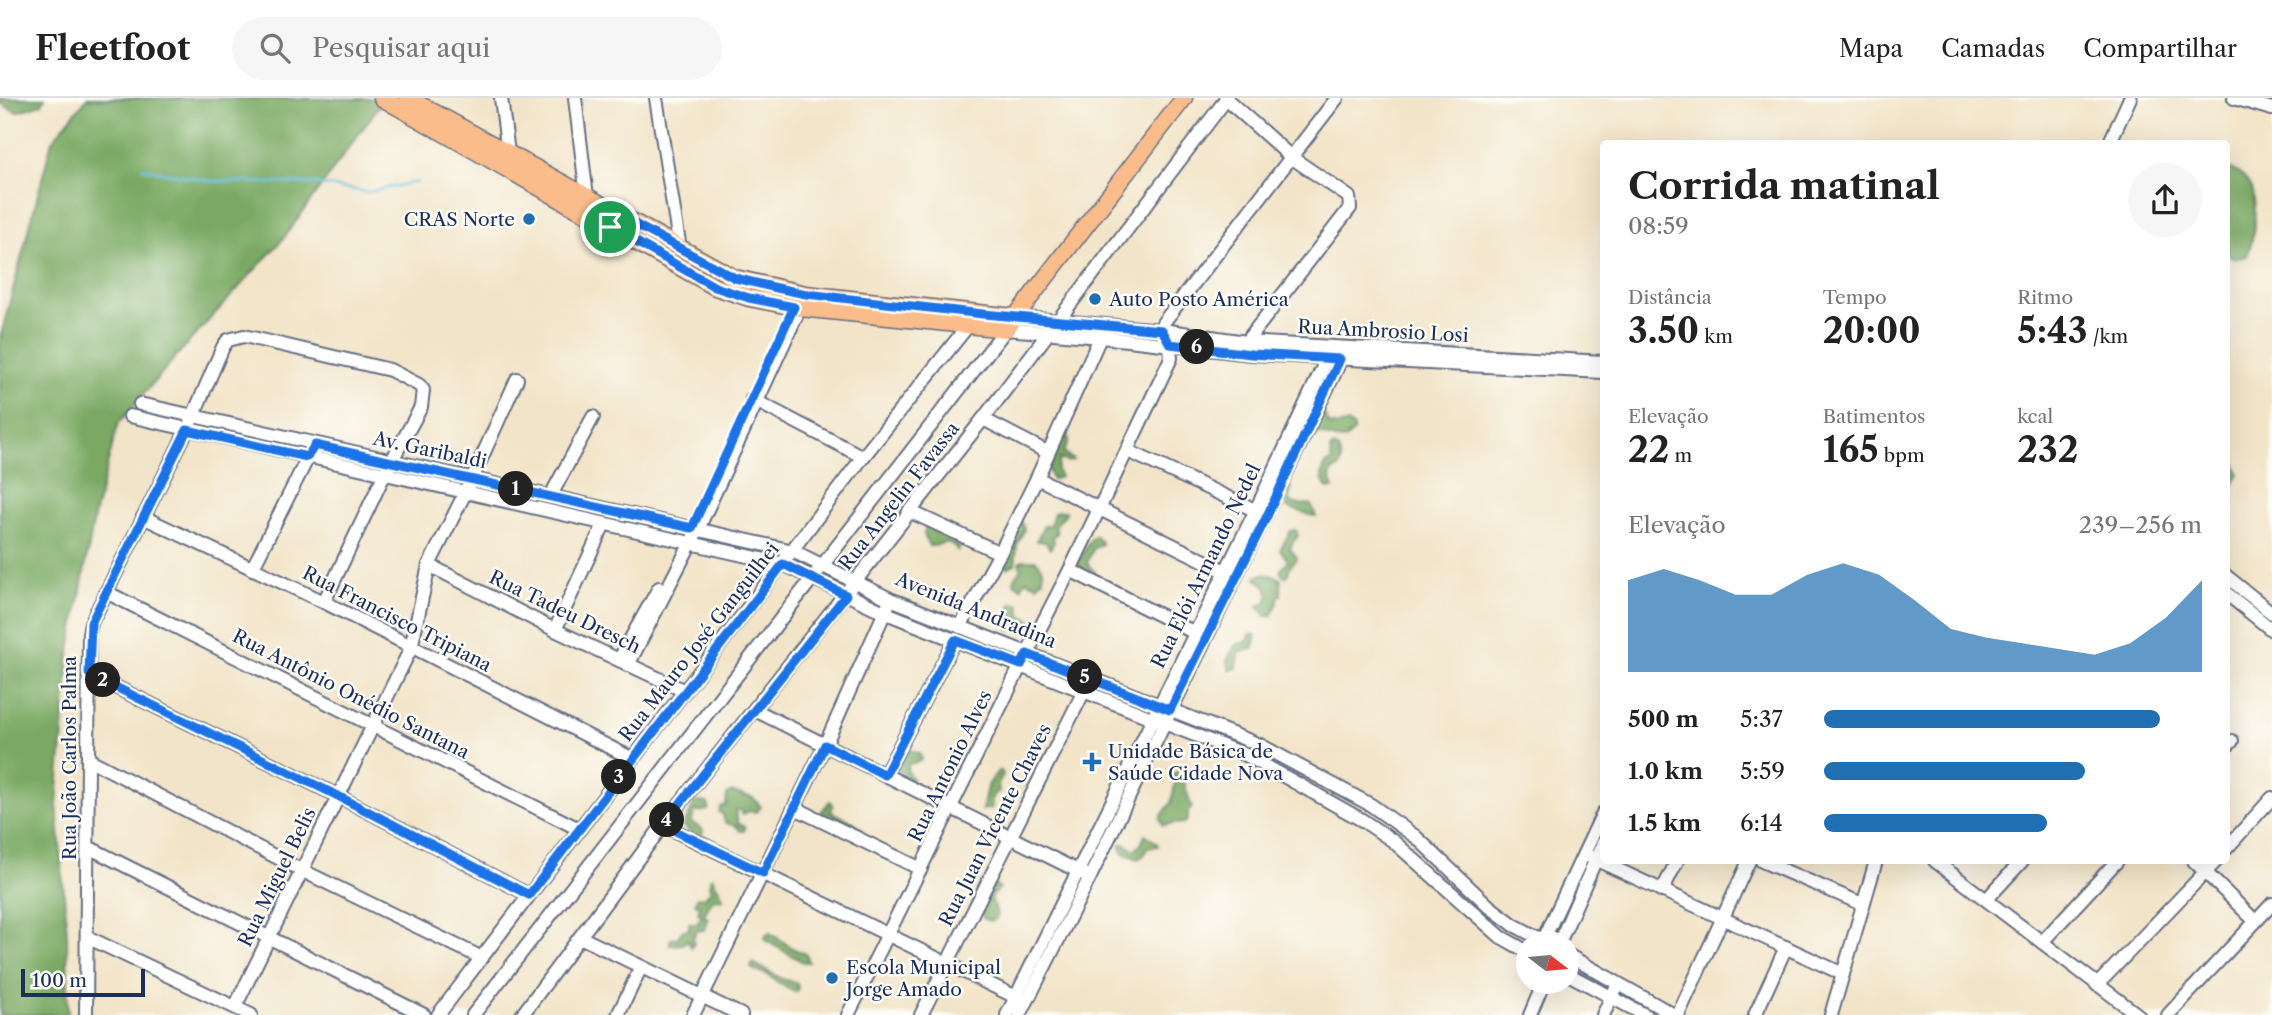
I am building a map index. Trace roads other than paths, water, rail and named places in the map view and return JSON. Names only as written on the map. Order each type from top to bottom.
[{"type":"main road","points":[[382,98],[614,221],[715,287],[749,298],[797,308],[967,327],[1011,323],[1184,98]]},
{"type":"main road","points":[[408,98],[508,153],[525,172],[587,197],[614,221],[680,249],[735,278],[806,294],[1011,323]]},
{"type":"street","points":[[501,98],[508,153]]},
{"type":"street","points":[[575,98],[587,197]]},
{"type":"street","points":[[656,98],[680,249]]},
{"type":"street","points":[[1226,98],[1291,157],[1349,197],[1350,208],[1246,342]]},
{"type":"street","name":"Rua Angelin Favassa","points":[[522,1015],[663,825],[983,419],[1226,98]]},
{"type":"street","points":[[1170,344],[1162,330],[1163,323],[1337,98]]},
{"type":"street","points":[[2111,140],[2130,98]]},
{"type":"street","points":[[2234,98],[2272,109]]},
{"type":"street","points":[[624,663],[689,542],[797,308]]},
{"type":"street","points":[[474,1015],[1011,323],[1057,321],[1103,331]]},
{"type":"street","points":[[1011,323],[1048,332],[1103,331]]},
{"type":"street","name":"Rua Mauro José Ganguilhei","points":[[438,1015],[863,457],[967,327]]},
{"type":"street","name":"Rua Ambrosio Losi","points":[[1103,331],[1162,330],[1335,354],[1600,372]]},
{"type":"street","points":[[960,627],[1037,478],[1103,331]]},
{"type":"street","name":"Rua Ambrosio Losi","points":[[1103,331],[1170,344],[1251,354],[1600,362]]},
{"type":"street","name":"Rua João Carlos Palma","points":[[86,1015],[91,623],[187,430],[228,340],[244,335],[390,370],[419,385],[424,398],[421,407],[391,462]]},
{"type":"street","name":"Rua Antonio Alves","points":[[848,1015],[1128,452],[1171,358],[1170,344]]},
{"type":"street","name":"Rua Elói Armando Nedel","points":[[1007,1015],[1021,999],[1085,875],[1335,354]]},
{"type":"street","name":"Rua Miguel Belis","points":[[235,1007],[411,648],[429,565],[517,379]]},
{"type":"street","points":[[754,399],[863,457]]},
{"type":"street","name":"Av. Garibaldi","points":[[140,404],[793,551],[821,565]]},
{"type":"street","name":"Av. Garibaldi","points":[[130,416],[783,564],[886,613],[955,640],[1024,659]]},
{"type":"street","points":[[550,496],[593,417]]},
{"type":"street","points":[[983,419],[1047,452]]},
{"type":"street","points":[[252,569],[315,445]]},
{"type":"street","points":[[1128,452],[1261,513]]},
{"type":"street","points":[[324,602],[391,462]]},
{"type":"street","points":[[1037,478],[1098,511],[1231,575]]},
{"type":"street","points":[[909,511],[1000,552]]},
{"type":"street","name":"Rua Francisco Tripiana","points":[[143,517],[324,602],[632,759]]},
{"type":"street","points":[[555,630],[604,524]]},
{"type":"street","name":"Rua Tadeu Dresch","points":[[429,565],[555,630],[685,691]]},
{"type":"street","name":"Avenida Andradina","points":[[821,565],[890,599],[960,627],[1024,659],[1162,714],[1260,745],[1371,805],[1416,837],[1490,908],[1525,931]]},
{"type":"street","points":[[1070,570],[1200,636]]},
{"type":"street","points":[[2230,579],[2272,613]]},
{"type":"street","name":"Rua Antônio Onédio Santana","points":[[106,592],[579,829]]},
{"type":"street","points":[[2230,596],[2272,630]]},
{"type":"street","points":[[693,1015],[825,745],[890,599]]},
{"type":"street","points":[[885,775],[955,640]]},
{"type":"street","points":[[1024,659],[1084,691],[1162,714],[1248,755],[1362,820],[1393,841],[1501,937],[1516,945]]},
{"type":"street","points":[[89,674],[338,796],[529,895]]},
{"type":"street","name":"Rua Juan Vicente Chaves","points":[[921,1015],[1084,691]]},
{"type":"street","points":[[755,710],[1085,875]]},
{"type":"street","points":[[88,759],[302,870],[482,958]]},
{"type":"street","points":[[2230,845],[2272,798]]},
{"type":"street","points":[[795,808],[921,869]]},
{"type":"street","points":[[1563,931],[1600,823]]},
{"type":"street","points":[[663,825],[1021,999]]},
{"type":"street","points":[[1550,931],[1590,857],[1600,846]]},
{"type":"street","points":[[88,847],[424,1015]]},
{"type":"street","points":[[1590,857],[1600,862]]},
{"type":"street","points":[[1605,864],[1843,974]]},
{"type":"street","points":[[1662,891],[1676,864]]},
{"type":"street","points":[[1579,961],[1676,1015],[1748,864]]},
{"type":"street","points":[[1769,864],[1862,904]]},
{"type":"street","points":[[1832,1015],[1875,864]]},
{"type":"street","points":[[1939,864],[2137,1015]]},
{"type":"street","points":[[1987,899],[2019,864]]},
{"type":"street","points":[[2042,942],[2114,864]]},
{"type":"street","points":[[2197,864],[2255,921]]},
{"type":"street","points":[[2097,985],[2213,864]]},
{"type":"street","points":[[2168,1015],[2272,904]]},
{"type":"street","points":[[87,937],[251,1015]]},
{"type":"street","points":[[580,937],[741,1015]]},
{"type":"street","points":[[1755,1015],[1786,947]]},
{"type":"street","points":[[618,1015],[641,967]]},
{"type":"street","points":[[1579,980],[1645,1015]]},
{"type":"street","points":[[1603,1015],[1619,983]]},
{"type":"street","points":[[1531,1015],[1539,994]]},
{"type":"street","name":"Rua Elói Armando Nedel","points":[[1020,1015],[1021,999]]},
{"type":"waterway","points":[[142,168],[209,181],[314,184],[368,192],[417,182]]},
{"type":"place","name":"CRAS Norte","points":[[529,219]]},
{"type":"place","name":"Auto Posto América","points":[[1095,299]]},
{"type":"place","name":"Unidade Básica de Saúde Cidade Nova","points":[[1092,762]]},
{"type":"place","name":"Escola Municipal Jorge Amado","points":[[832,978]]}]
